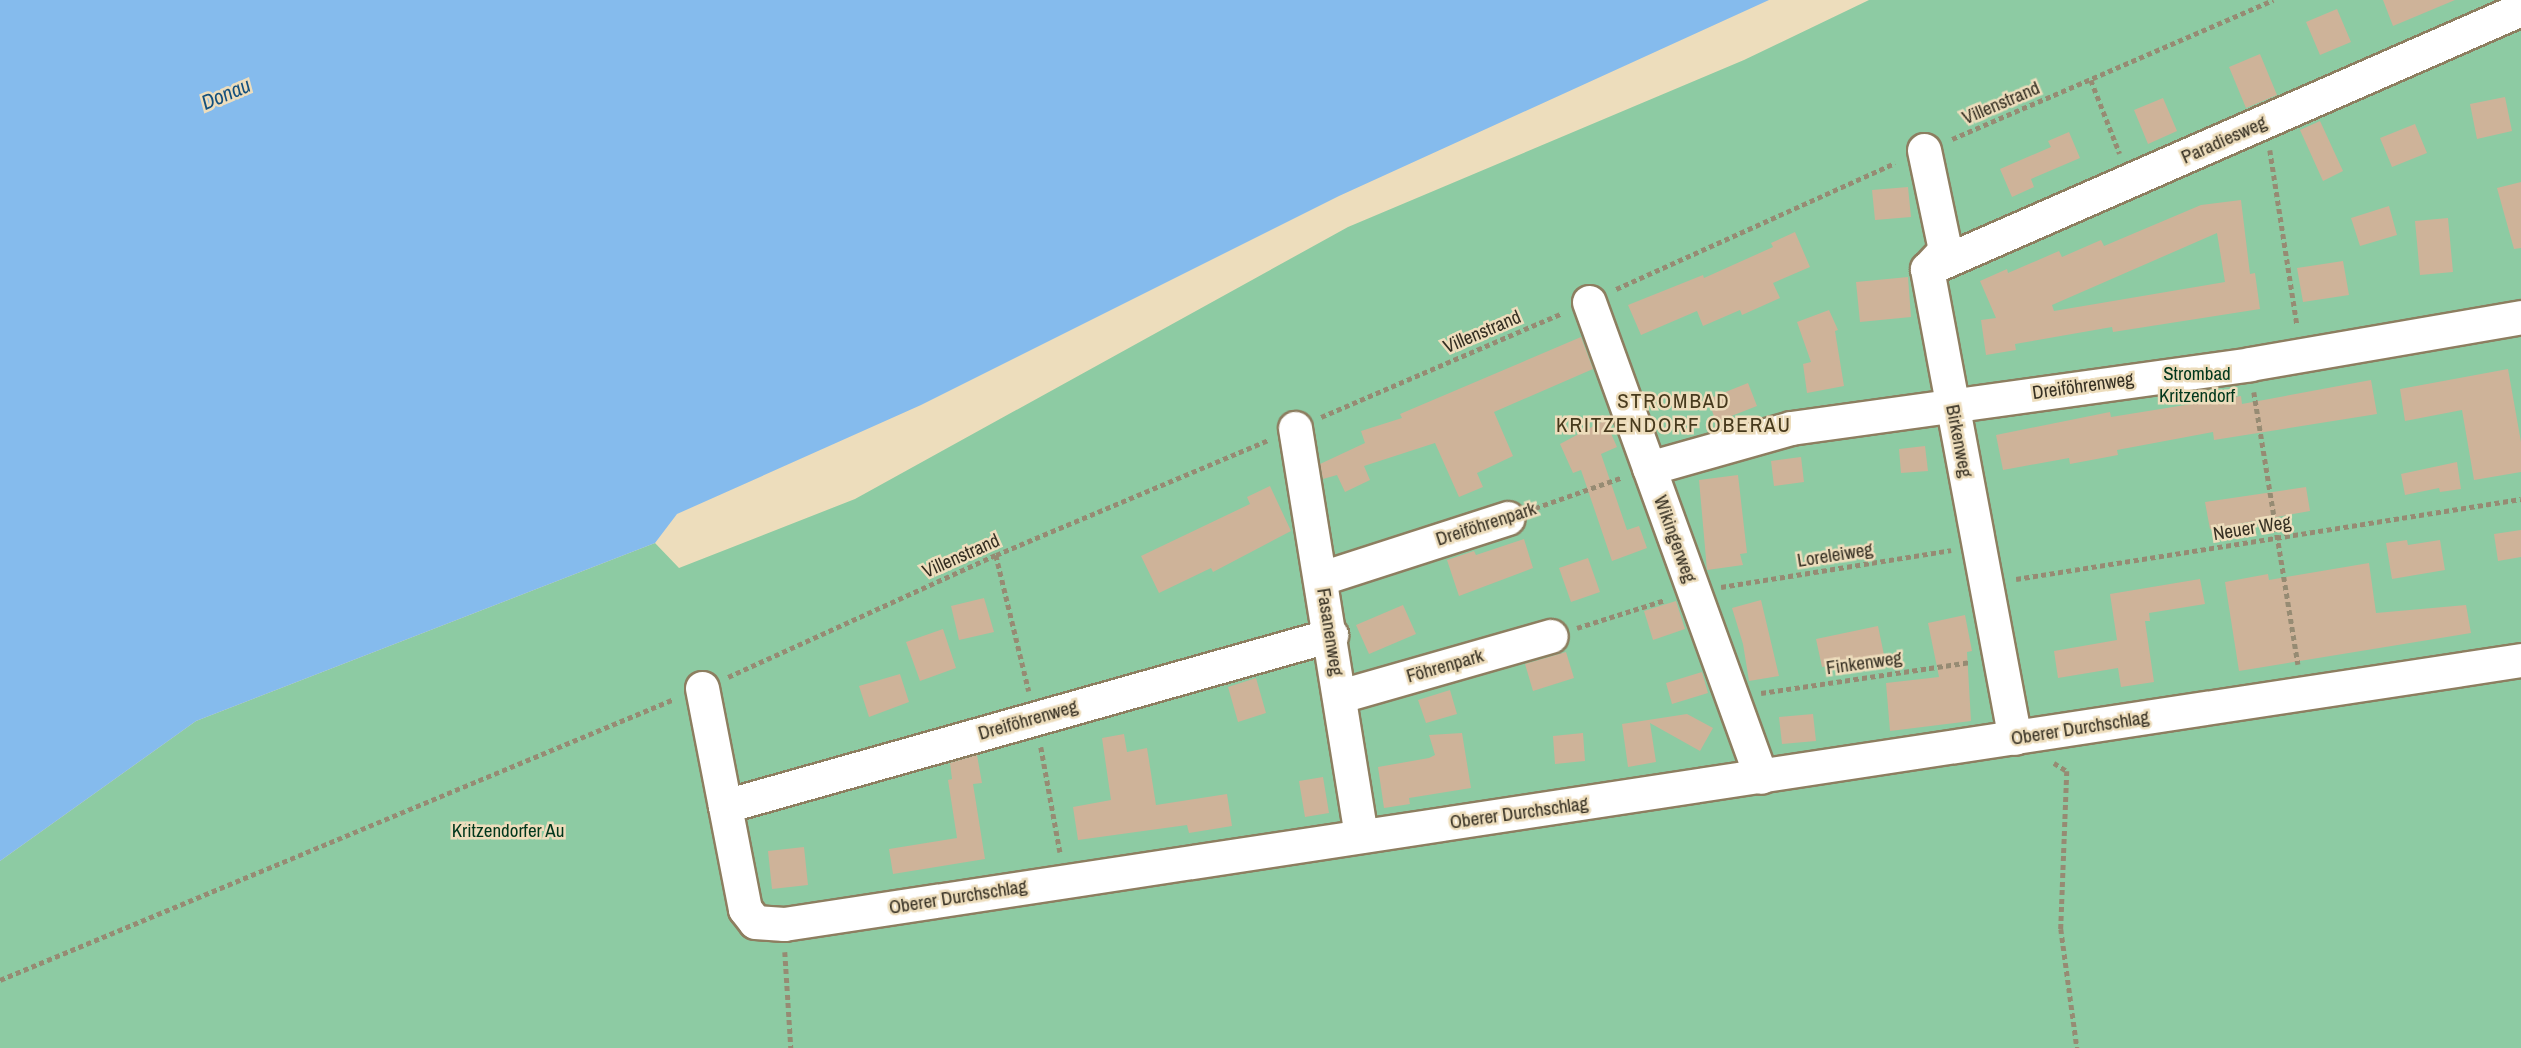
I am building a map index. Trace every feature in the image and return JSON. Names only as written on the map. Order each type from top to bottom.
[{"type":"street","name":"Paradiesweg","points":[[1927,269],[2521,9]]},
{"type":"street","points":[[1924,150],[1945,250],[1927,269]]},
{"type":"street","name":"Birkenweg","points":[[1927,269],[2015,738]]},
{"type":"street","name":"Wikingerweg","points":[[1589,302],[1761,777]]},
{"type":"street","name":"Dreiföhrenweg","points":[[1649,468],[1791,428],[2250,364],[2521,317]]},
{"type":"street","name":"Fasanenweg","points":[[1296,428],[1361,836]]},
{"type":"street","name":"Dreiföhrenpark","points":[[1322,578],[1508,518]]},
{"type":"street","name":"Dreiföhrenweg","points":[[725,806],[1331,635]]},
{"type":"street","name":"Föhrenpark","points":[[1340,696],[1551,636]]},
{"type":"street","name":"Oberer Durchschlag","points":[[702,688],[745,909],[755,922],[784,924],[2521,660]]},
{"type":"path","name":"Villenstrand","points":[[0,980],[563,743],[702,688],[996,555],[1589,302],[1924,150],[2273,0]]},
{"type":"path","points":[[2091,80],[2131,181]]},
{"type":"path","points":[[2265,121],[2301,355]]},
{"type":"path","points":[[2250,364],[2303,694]]},
{"type":"path","name":"Dreiföhrenpark","points":[[1508,518],[1649,468]]},
{"type":"path","name":"Neuer Weg","points":[[1987,584],[2521,499]]},
{"type":"path","name":"Loreleiweg","points":[[1695,591],[1980,545]]},
{"type":"path","points":[[1551,636],[1695,591]]},
{"type":"path","name":"Finkenweg","points":[[1733,697],[1999,657]]},
{"type":"path","points":[[2015,738],[2067,771],[2061,929],[2077,1048]]},
{"type":"path","points":[[784,924],[791,1048]]},
{"type":"green space","points":[[1869,0],[2521,0],[2521,1048],[0,1048],[0,861],[196,721],[655,543],[679,568],[855,499],[1348,227],[1744,60]]},
{"type":"water","name":"Donau","points":[[0,0],[1769,0],[1339,196],[921,405],[677,514],[655,543],[196,721],[0,861]]},
{"type":"building","points":[[2383,0],[2455,0],[2393,26]]},
{"type":"building","points":[[2337,9],[2351,42],[2320,55],[2306,22]]},
{"type":"building","points":[[2260,54],[2277,95],[2246,108],[2229,67]]},
{"type":"building","points":[[2505,97],[2512,131],[2477,139],[2470,104]]},
{"type":"building","points":[[2163,98],[2177,131],[2148,144],[2134,110]]},
{"type":"building","points":[[2320,121],[2343,171],[2323,181],[2300,130]]},
{"type":"building","points":[[2415,124],[2427,153],[2392,167],[2380,138]]},
{"type":"building","points":[[2069,132],[2080,158],[2031,179],[2034,187],[2012,197],[2000,169],[2051,147],[2048,141]]},
{"type":"building","points":[[2521,182],[2521,248],[2514,249],[2497,188]]},
{"type":"building","points":[[1908,187],[1911,217],[1875,220],[1872,190]]},
{"type":"building","points":[[2241,200],[2250,274],[2255,273],[2260,309],[2113,332],[2112,327],[2015,344],[2016,350],[1986,355],[1981,320],[1996,318],[1980,281],[2007,269],[2008,273],[2059,251],[2062,257],[2101,240],[2104,246],[2201,205]],"holes":[[[2217,233],[2225,282],[2054,311],[2052,305]]]},
{"type":"building","points":[[2389,206],[2397,235],[2360,246],[2351,218]]},
{"type":"building","points":[[2448,218],[2453,272],[2420,275],[2415,221]]},
{"type":"building","points":[[1795,232],[1810,267],[1773,283],[1780,298],[1742,315],[1740,310],[1703,326],[1697,311],[1641,335],[1628,305],[1703,275],[1704,278],[1773,247],[1771,243]]},
{"type":"building","points":[[2343,261],[2349,295],[2303,302],[2297,268]]},
{"type":"building","points":[[1908,277],[1911,317],[1860,322],[1856,282]]},
{"type":"building","points":[[1829,310],[1838,330],[1835,331],[1844,386],[1807,393],[1803,364],[1811,362],[1797,322]]},
{"type":"building","points":[[1581,337],[1593,369],[1494,412],[1513,456],[1477,473],[1483,487],[1459,497],[1435,443],[1364,466],[1370,480],[1345,492],[1337,475],[1323,479],[1320,464],[1365,443],[1361,431],[1402,418],[1400,414]]},
{"type":"building","points":[[2508,369],[2521,442],[2521,472],[2474,480],[2462,410],[2405,421],[2400,389]]},
{"type":"building","points":[[2371,380],[2377,414],[2214,440],[2213,432],[2117,450],[2118,455],[2070,464],[2069,458],[2003,470],[1996,435],[2110,412],[2111,417],[2241,396],[2242,404]]},
{"type":"building","points":[[1748,383],[1757,406],[1716,422],[1708,399]]},
{"type":"building","points":[[1605,420],[1617,447],[1601,454],[1627,530],[1639,526],[1647,548],[1612,561],[1581,470],[1573,473],[1560,444]]},
{"type":"building","points":[[1925,446],[1928,471],[1901,473],[1899,449]]},
{"type":"building","points":[[1801,457],[1804,482],[1774,486],[1771,461]]},
{"type":"building","points":[[2457,462],[2461,489],[2440,492],[2439,488],[2405,495],[2401,474]]},
{"type":"building","points":[[1738,475],[1747,553],[1740,554],[1743,565],[1707,570],[1699,480]]},
{"type":"building","points":[[1270,486],[1291,531],[1213,572],[1211,568],[1159,593],[1141,556],[1250,504],[1247,497]]},
{"type":"building","points":[[2306,487],[2310,511],[2210,529],[2205,502]]},
{"type":"building","points":[[2521,530],[2521,557],[2498,561],[2494,534]]},
{"type":"building","points":[[1524,539],[1533,568],[1459,596],[1447,560],[1474,551],[1476,555]]},
{"type":"building","points":[[2407,540],[2408,545],[2440,540],[2445,570],[2392,579],[2386,543]]},
{"type":"building","points":[[1588,558],[1600,592],[1571,602],[1559,568]]},
{"type":"building","points":[[2369,563],[2376,613],[2466,605],[2471,633],[2239,671],[2225,582],[2268,574],[2269,580]]},
{"type":"building","points":[[2200,579],[2205,604],[2149,613],[2150,621],[2145,621],[2154,682],[2121,687],[2118,668],[2058,678],[2054,651],[2117,640],[2110,594]]},
{"type":"building","points":[[984,598],[994,632],[959,640],[951,606]]},
{"type":"building","points":[[1761,600],[1779,676],[1749,681],[1743,644],[1732,608]]},
{"type":"building","points":[[1676,601],[1685,629],[1653,640],[1644,611]]},
{"type":"building","points":[[1403,605],[1416,634],[1369,654],[1356,625]]},
{"type":"building","points":[[1965,615],[1972,651],[1967,652],[1971,721],[1890,731],[1886,683],[1939,677],[1928,623]]},
{"type":"building","points":[[1878,626],[1884,655],[1822,667],[1816,639]]},
{"type":"building","points":[[943,629],[956,668],[920,681],[906,642]]},
{"type":"building","points":[[1566,652],[1574,678],[1533,691],[1525,664]]},
{"type":"building","points":[[1702,672],[1708,693],[1672,704],[1666,683]]},
{"type":"building","points":[[900,674],[909,702],[869,717],[859,686]]},
{"type":"building","points":[[1256,678],[1266,713],[1238,722],[1228,687]]},
{"type":"building","points":[[1450,690],[1457,714],[1426,723],[1418,700]]},
{"type":"building","points":[[1687,714],[1713,728],[1700,751],[1650,723],[1656,762],[1628,767],[1622,724]]},
{"type":"building","points":[[1813,714],[1816,741],[1782,744],[1779,717]]},
{"type":"building","points":[[1462,733],[1471,788],[1409,798],[1410,804],[1384,808],[1378,767],[1429,758],[1435,755],[1429,735]]},
{"type":"building","points":[[1583,733],[1585,761],[1555,764],[1553,736]]},
{"type":"building","points":[[1124,734],[1127,752],[1147,748],[1156,805],[1227,794],[1232,826],[1189,833],[1187,825],[1078,840],[1073,807],[1111,800],[1102,738]]},
{"type":"building","points":[[977,755],[982,783],[973,784],[985,859],[893,874],[889,849],[957,838],[948,780],[952,779],[950,763]]},
{"type":"building","points":[[1323,777],[1329,813],[1305,817],[1299,781]]},
{"type":"building","points":[[804,847],[808,885],[772,889],[768,851]]},
{"type":"district","name":"STROMBAD KRITZENDORF OBERAU","points":[[1674,413]]},
{"type":"park label","name":"Strombad Kritzendorf","points":[[2197,385]]},
{"type":"park label","name":"Kritzendorfer Au","points":[[508,831]]}]
